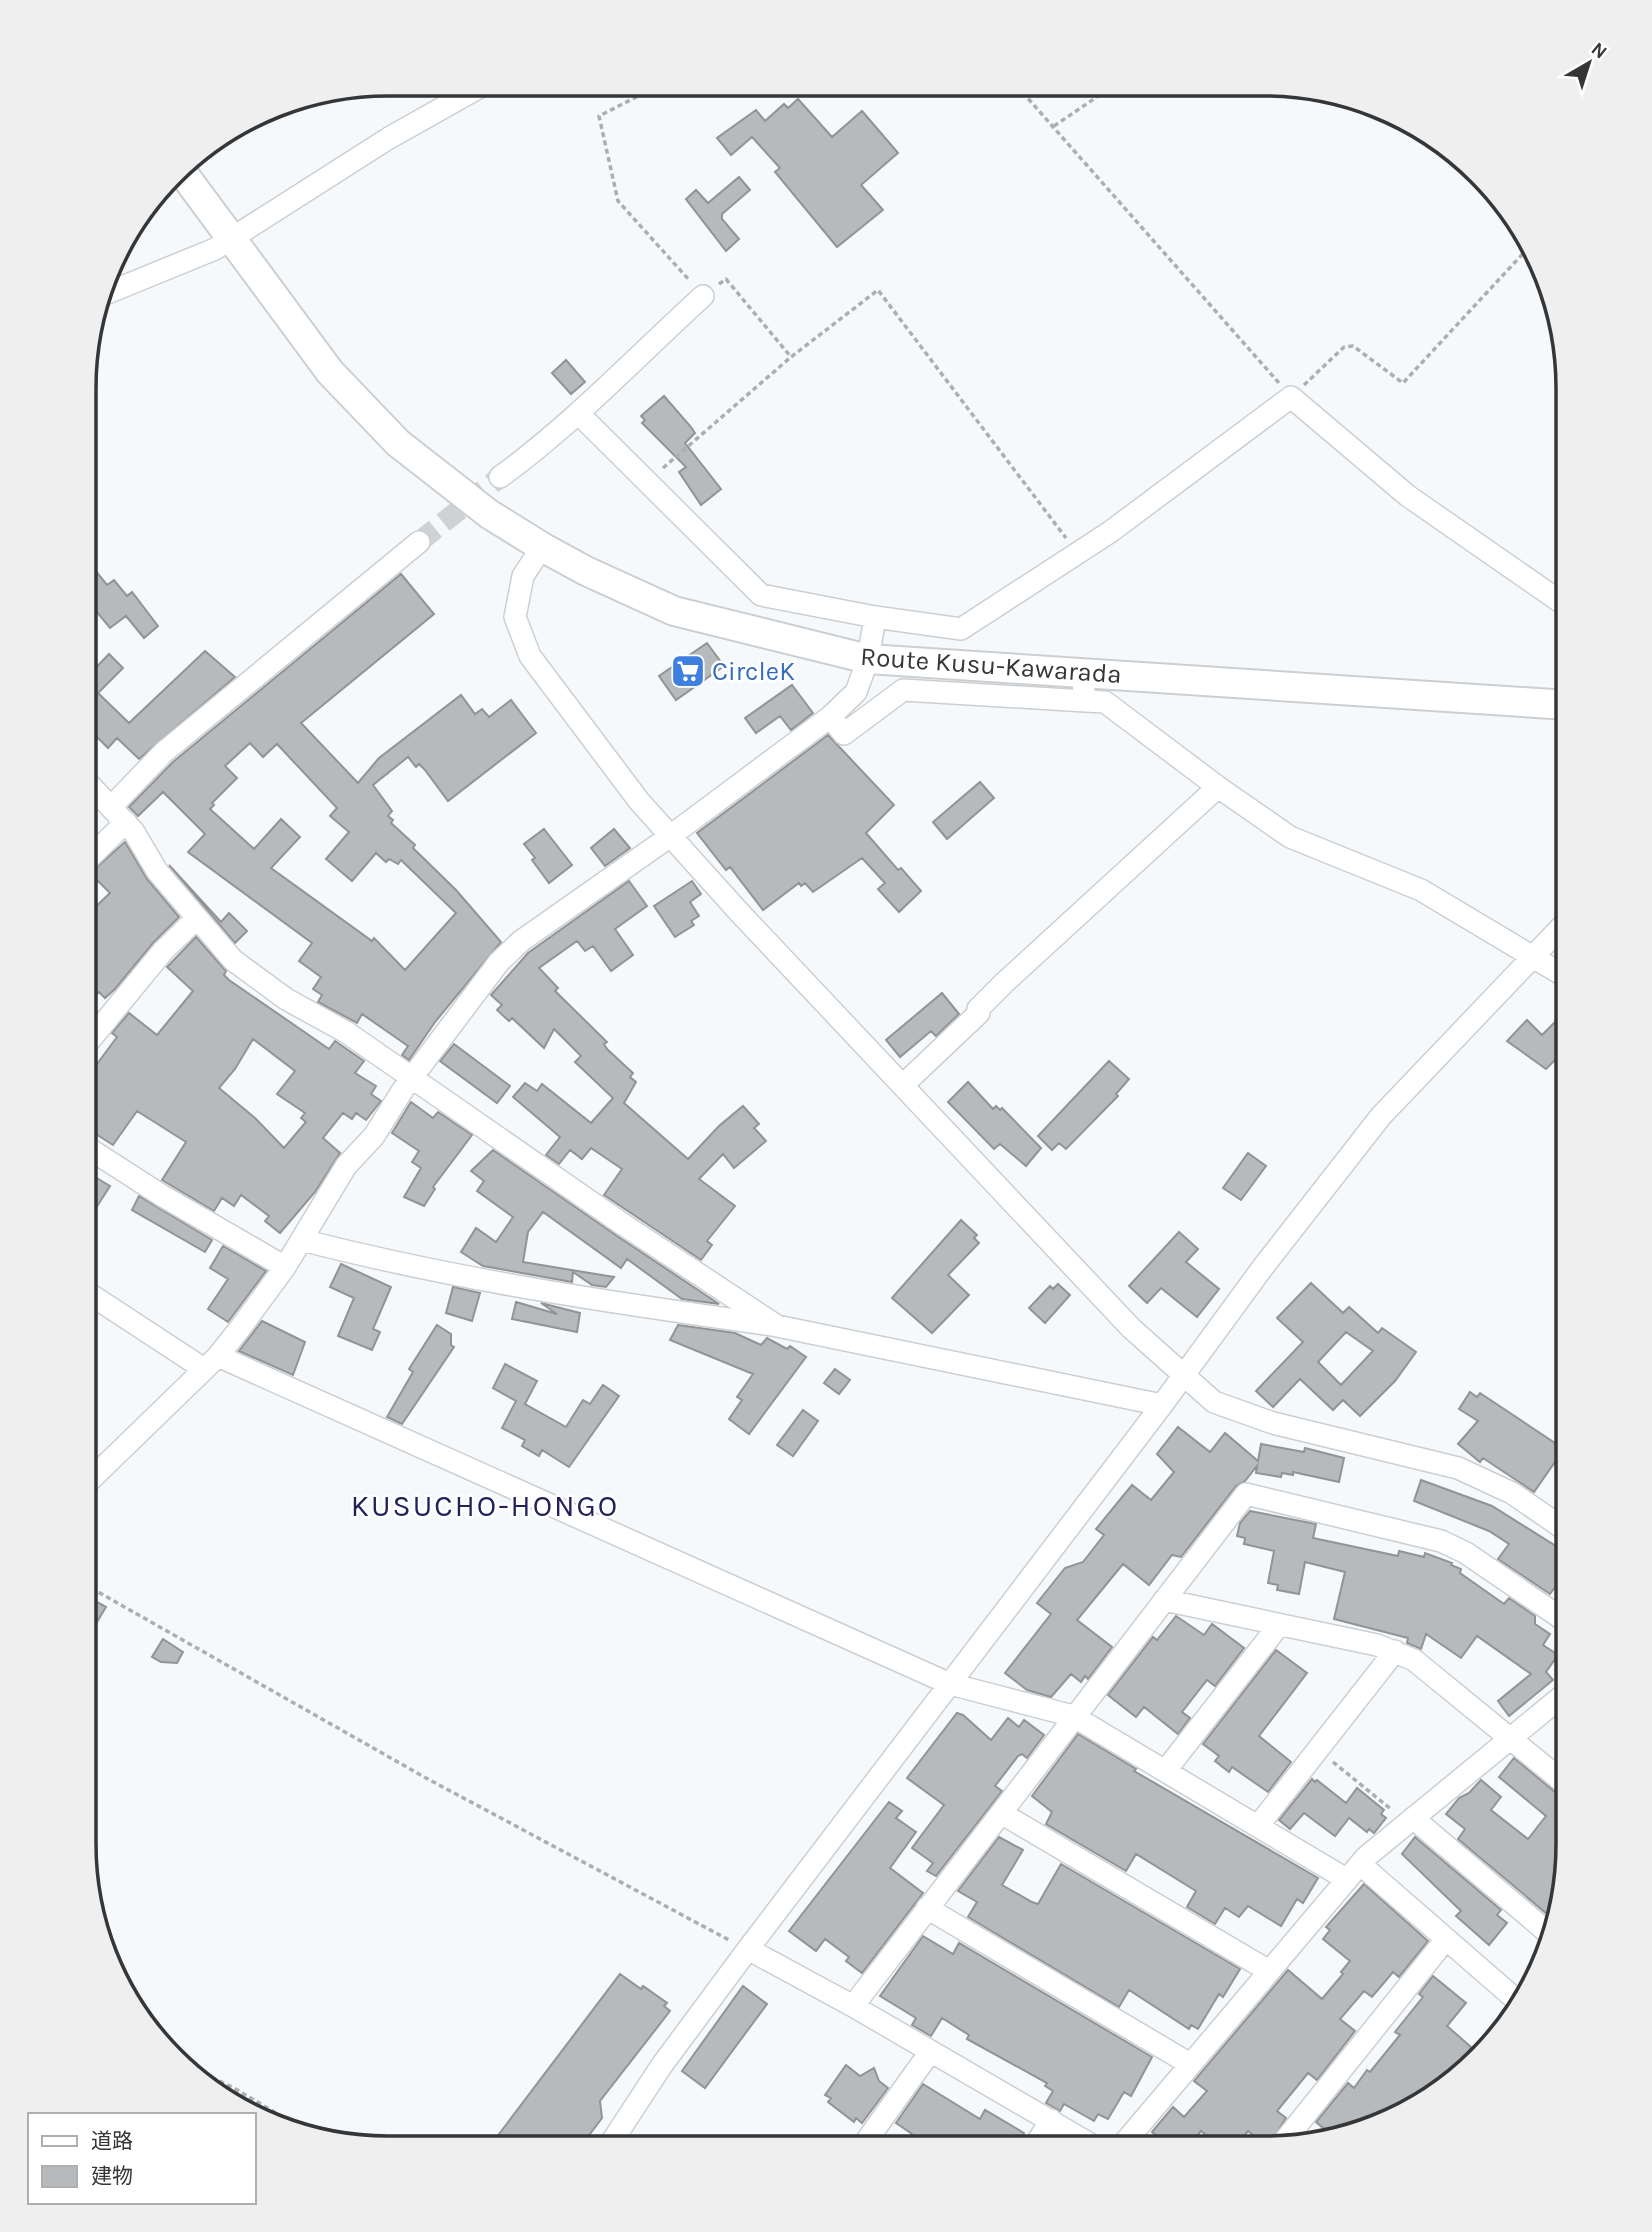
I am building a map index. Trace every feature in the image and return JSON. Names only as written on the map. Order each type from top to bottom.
[{"type":"main road","name":"Route Kusu-Kawarada","points":[[187,178],[330,372],[363,409],[440,478],[542,547],[586,571],[674,611],[868,659],[1556,704]]},
{"type":"street","points":[[113,291],[215,249],[389,138],[464,96]]},
{"type":"street","points":[[500,477],[579,414],[606,385],[703,296]]},
{"type":"street","points":[[579,414],[761,596],[875,617],[961,629],[1110,531],[1291,397],[1408,496],[1556,599]]},
{"type":"street","points":[[96,846],[164,752],[419,542]]},
{"type":"street","points":[[542,547],[523,576],[515,617],[530,656],[669,837],[1131,1328],[1213,1402],[1273,1423],[1433,1462],[1493,1481],[1556,1524]]},
{"type":"street","points":[[96,1474],[211,1362],[285,1267],[346,1167],[374,1136],[404,1088],[499,962],[521,941],[669,837],[830,717],[856,692],[868,659],[875,617]]},
{"type":"street","points":[[1082,672],[1085,701]]},
{"type":"street","points":[[830,717],[844,734],[904,690],[1105,702],[1290,837],[1421,890],[1556,971]]},
{"type":"street","points":[[903,1086],[979,1013],[978,1009],[1004,983],[1218,787]]},
{"type":"street","points":[[96,791],[118,814],[196,919],[233,960],[286,999],[346,1032],[777,1326]]},
{"type":"street","points":[[96,1033],[163,951],[196,919]]},
{"type":"street","points":[[616,2136],[662,2065],[1163,1405],[1263,1267],[1381,1116],[1556,932]]},
{"type":"street","points":[[96,1153],[161,1195],[285,1267]]},
{"type":"street","points":[[302,1240],[409,1267],[499,1284],[777,1326],[1163,1405]]},
{"type":"street","points":[[96,1297],[211,1362],[950,1684],[1073,1716],[1258,1826],[1353,1871],[1446,1939],[1513,1997]]},
{"type":"street","points":[[853,2006],[1246,1494],[1441,1541],[1466,1553],[1556,1614]]},
{"type":"street","points":[[1164,1600],[1395,1651],[1414,1660],[1556,1775]]},
{"type":"street","points":[[1166,1770],[1279,1625]]},
{"type":"street","points":[[1258,1826],[1395,1651]]},
{"type":"street","points":[[1130,2136],[1353,1871],[1556,1701]]},
{"type":"street","points":[[1001,1813],[1269,1971]]},
{"type":"street","points":[[1410,1821],[1543,1929]]},
{"type":"street","points":[[927,1908],[1191,2064]]},
{"type":"street","points":[[1290,2134],[1446,1939]]},
{"type":"street","points":[[748,1950],[853,2006],[1077,2136]]},
{"type":"street","points":[[870,2136],[930,2052]]},
{"type":"street","points":[[1041,2136],[1051,2120]]},
{"type":"path","points":[[638,96],[599,116],[618,201],[703,296],[726,279],[791,357]]},
{"type":"path","points":[[1026,96],[1291,397],[1344,347],[1353,346],[1403,383],[1523,253]]},
{"type":"path","points":[[1054,126],[1098,96]]},
{"type":"path","points":[[648,481],[791,357],[878,290],[1076,552]]},
{"type":"path","points":[[96,1590],[426,1778],[748,1950]]},
{"type":"path","points":[[1318,1749],[1410,1821]]},
{"type":"path","points":[[216,2079],[280,2115]]},
{"type":"building","points":[[798,99],[832,137],[862,111],[898,153],[861,185],[883,210],[837,247],[775,172],[780,168],[752,137],[731,155],[717,138],[756,110],[765,121],[784,104],[788,108]]},
{"type":"building","points":[[739,177],[750,190],[722,214],[722,219],[739,239],[726,251],[686,199],[696,190],[708,203]]},
{"type":"building","points":[[566,360],[585,382],[571,394],[552,373]]},
{"type":"building","points":[[664,396],[695,433],[685,443],[721,489],[701,505],[679,472],[686,467],[642,423],[645,420],[641,416]]},
{"type":"building","points":[[96,571],[107,585],[114,580],[127,596],[132,592],[158,626],[144,638],[126,616],[110,628],[96,611]]},
{"type":"building","points":[[401,574],[434,614],[301,723],[358,783],[379,758],[461,695],[475,714],[482,709],[489,717],[511,700],[536,733],[448,801],[425,770],[419,764],[416,767],[408,757],[373,785],[392,811],[388,816],[393,820],[391,823],[415,845],[413,848],[456,890],[501,942],[435,1022],[409,1060],[402,1055],[408,1046],[362,1014],[357,1023],[318,1002],[322,995],[313,989],[321,977],[299,961],[312,943],[188,852],[205,834],[163,792],[138,816],[129,807],[173,762]],"holes":[[[250,743],[263,757],[277,744],[337,808],[330,816],[349,832],[326,859],[352,881],[376,853],[386,862],[389,859],[398,864],[401,860],[456,913],[405,970],[374,938],[372,941],[271,868],[300,837],[281,819],[254,849],[210,809],[214,805],[212,803],[237,778],[225,766]]]},
{"type":"building","points":[[707,643],[724,666],[676,700],[659,676]]},
{"type":"building","points":[[205,651],[235,677],[139,759],[117,738],[108,748],[96,736],[96,668],[109,654],[123,668],[98,693],[129,723]]},
{"type":"building","points":[[792,685],[813,713],[791,730],[780,716],[756,733],[745,718]]},
{"type":"building","points":[[828,735],[894,805],[866,833],[898,870],[901,868],[921,891],[899,912],[878,889],[885,883],[862,858],[813,892],[805,883],[801,886],[799,883],[763,910],[730,867],[726,870],[697,833]]},
{"type":"building","points":[[980,782],[994,798],[947,839],[933,822]]},
{"type":"building","points":[[544,829],[572,865],[549,883],[524,844]]},
{"type":"building","points":[[614,829],[630,848],[605,866],[591,848]]},
{"type":"building","points":[[125,842],[147,879],[179,917],[105,998],[99,992],[96,995],[96,906],[110,893],[96,879],[96,868]]},
{"type":"building","points":[[169,865],[221,922],[229,913],[247,931],[235,943]]},
{"type":"building","points":[[629,881],[647,906],[615,929],[633,955],[611,971],[593,946],[585,951],[577,941],[539,968],[558,988],[555,991],[607,1042],[604,1044],[607,1049],[633,1073],[630,1077],[636,1082],[624,1103],[688,1159],[719,1126],[743,1106],[759,1124],[754,1128],[766,1141],[734,1168],[723,1154],[699,1179],[735,1206],[707,1241],[712,1245],[701,1260],[604,1195],[622,1169],[591,1148],[582,1159],[570,1150],[559,1164],[546,1155],[560,1137],[513,1097],[525,1083],[537,1091],[542,1084],[591,1123],[613,1098],[575,1062],[581,1056],[554,1029],[544,1048],[512,1018],[509,1021],[497,1010],[502,1005],[491,995],[528,953]]},
{"type":"building","points":[[692,881],[701,894],[690,902],[699,916],[691,921],[694,925],[675,937],[654,906]]},
{"type":"building","points":[[196,937],[226,971],[224,975],[229,980],[329,1049],[335,1041],[364,1061],[355,1073],[376,1086],[371,1094],[381,1101],[366,1120],[356,1113],[352,1119],[343,1113],[323,1138],[340,1153],[315,1192],[280,1233],[265,1221],[269,1216],[241,1195],[234,1206],[222,1198],[214,1211],[162,1180],[186,1142],[137,1111],[113,1145],[96,1134],[96,1064],[117,1037],[112,1033],[129,1013],[157,1035],[193,991],[167,967]],"holes":[[[253,1039],[295,1071],[277,1094],[305,1113],[301,1118],[306,1122],[284,1148],[255,1118],[219,1088],[235,1069]]]},
{"type":"building","points":[[942,993],[959,1014],[936,1036],[931,1031],[900,1057],[886,1040]]},
{"type":"building","points":[[1527,1020],[1542,1035],[1556,1021],[1556,1059],[1546,1069],[1507,1041]]},
{"type":"building","points":[[454,1044],[510,1086],[497,1103],[440,1061]]},
{"type":"building","points":[[1109,1061],[1129,1079],[1116,1094],[1118,1096],[1066,1149],[1059,1143],[1052,1150],[1038,1136]]},
{"type":"building","points":[[968,1082],[993,1109],[996,1106],[1000,1110],[1002,1108],[1041,1148],[1026,1166],[1000,1144],[994,1149],[948,1102]]},
{"type":"building","points":[[411,1102],[433,1118],[438,1112],[472,1135],[433,1187],[435,1189],[424,1206],[404,1197],[421,1168],[412,1162],[419,1151],[392,1133]]},
{"type":"building","points":[[493,1150],[719,1304],[682,1299],[627,1259],[621,1268],[543,1212],[528,1232],[523,1262],[614,1277],[606,1287],[592,1285],[573,1272],[572,1282],[483,1266],[461,1252],[476,1228],[496,1242],[513,1217],[477,1191],[484,1181],[471,1171]]},
{"type":"building","points":[[1248,1153],[1266,1166],[1241,1200],[1223,1188]]},
{"type":"building","points":[[96,1178],[110,1186],[96,1208]]},
{"type":"building","points":[[139,1196],[212,1240],[205,1252],[132,1210]]},
{"type":"building","points":[[961,1220],[977,1235],[974,1238],[979,1243],[948,1275],[969,1295],[932,1333],[892,1298]]},
{"type":"building","points":[[1179,1232],[1198,1249],[1186,1262],[1219,1289],[1197,1317],[1161,1288],[1147,1303],[1129,1286]]},
{"type":"building","points":[[223,1246],[266,1271],[228,1322],[208,1309],[228,1279],[210,1268]]},
{"type":"building","points":[[341,1264],[391,1287],[373,1329],[380,1332],[372,1350],[338,1336],[354,1298],[330,1287]]},
{"type":"building","points":[[1311,1283],[1343,1313],[1349,1307],[1378,1333],[1382,1328],[1416,1352],[1395,1381],[1360,1416],[1343,1400],[1333,1410],[1300,1379],[1273,1407],[1256,1391],[1303,1342],[1277,1318]],"holes":[[[1346,1332],[1373,1351],[1341,1385],[1318,1362]]]},
{"type":"building","points":[[1058,1284],[1070,1295],[1045,1323],[1029,1308],[1050,1286],[1053,1289]]},
{"type":"building","points":[[453,1287],[480,1293],[472,1321],[446,1313]]},
{"type":"building","points":[[516,1302],[557,1314],[541,1303],[580,1313],[577,1332],[512,1319]]},
{"type":"building","points":[[262,1321],[305,1342],[293,1375],[239,1351]]},
{"type":"building","points":[[437,1325],[451,1334],[451,1345],[454,1347],[402,1424],[387,1417],[413,1372],[409,1369]]},
{"type":"building","points":[[678,1325],[735,1333],[761,1345],[767,1338],[787,1349],[790,1346],[806,1357],[749,1434],[729,1419],[742,1400],[737,1397],[753,1374],[670,1340]]},
{"type":"building","points":[[505,1364],[537,1381],[525,1404],[566,1427],[583,1400],[590,1404],[603,1385],[619,1396],[569,1467],[542,1450],[539,1456],[522,1446],[525,1440],[502,1428],[516,1401],[493,1388]]},
{"type":"building","points":[[835,1369],[850,1380],[839,1394],[824,1383]]},
{"type":"building","points":[[1470,1392],[1477,1397],[1480,1393],[1556,1444],[1556,1460],[1534,1492],[1483,1458],[1480,1462],[1458,1444],[1478,1421],[1459,1409]]},
{"type":"building","points":[[803,1410],[818,1421],[793,1456],[777,1445]]},
{"type":"building","points":[[1178,1427],[1210,1452],[1225,1433],[1258,1461],[1261,1444],[1304,1452],[1305,1448],[1344,1458],[1339,1482],[1293,1472],[1293,1475],[1282,1473],[1281,1477],[1256,1473],[1257,1466],[1245,1481],[1236,1486],[1181,1557],[1172,1555],[1149,1585],[1123,1564],[1077,1620],[1112,1647],[1088,1679],[1085,1676],[1081,1682],[1071,1674],[1051,1697],[1027,1690],[1005,1673],[1051,1614],[1037,1603],[1065,1568],[1083,1562],[1104,1535],[1096,1529],[1132,1485],[1151,1500],[1174,1472],[1157,1454]]},
{"type":"building","points":[[1421,1480],[1492,1506],[1556,1546],[1556,1586],[1550,1594],[1498,1559],[1509,1544],[1489,1531],[1414,1501]]},
{"type":"building","points":[[1250,1511],[1316,1524],[1313,1538],[1398,1556],[1399,1551],[1424,1557],[1425,1553],[1452,1563],[1451,1565],[1461,1569],[1460,1573],[1504,1604],[1509,1598],[1535,1616],[1535,1624],[1550,1634],[1543,1645],[1556,1654],[1546,1672],[1553,1680],[1509,1716],[1498,1701],[1531,1674],[1477,1636],[1461,1658],[1426,1634],[1421,1649],[1407,1643],[1408,1638],[1334,1619],[1345,1572],[1305,1562],[1299,1594],[1277,1590],[1278,1585],[1268,1583],[1274,1551],[1244,1544],[1245,1538],[1237,1536],[1240,1523]]},
{"type":"building","points":[[96,1602],[106,1607],[96,1624]]},
{"type":"building","points":[[1176,1616],[1204,1635],[1212,1624],[1244,1648],[1215,1686],[1207,1680],[1182,1712],[1190,1718],[1178,1734],[1144,1707],[1136,1717],[1108,1695],[1153,1637],[1157,1640]]},
{"type":"building","points":[[163,1639],[183,1652],[177,1663],[161,1662],[152,1657]]},
{"type":"building","points":[[1276,1650],[1307,1673],[1259,1736],[1291,1762],[1268,1792],[1232,1767],[1229,1772],[1215,1761],[1219,1756],[1203,1744]]},
{"type":"building","points":[[957,1713],[963,1715],[991,1740],[1008,1718],[1019,1727],[1024,1720],[1044,1735],[1027,1758],[1022,1754],[1018,1756],[995,1786],[1002,1791],[936,1876],[927,1871],[933,1863],[912,1848],[944,1805],[907,1778]]},
{"type":"building","points":[[1078,1734],[1136,1769],[1134,1771],[1318,1878],[1303,1903],[1297,1899],[1281,1926],[1248,1906],[1239,1917],[1225,1908],[1215,1924],[1187,1907],[1196,1891],[1136,1854],[1126,1871],[1046,1824],[1052,1812],[1032,1796]]},
{"type":"building","points":[[1514,1758],[1556,1793],[1555,1863],[1547,1914],[1458,1839],[1465,1829],[1446,1814],[1459,1798],[1469,1793],[1481,1780],[1501,1797],[1491,1810],[1528,1839],[1546,1816],[1499,1777]]},
{"type":"building","points":[[1312,1779],[1346,1803],[1357,1788],[1384,1810],[1381,1814],[1386,1818],[1374,1833],[1369,1829],[1367,1832],[1349,1818],[1335,1836],[1304,1813],[1290,1829],[1279,1820]]},
{"type":"building","points":[[889,1802],[902,1811],[896,1818],[916,1832],[890,1868],[923,1893],[862,1973],[846,1961],[849,1957],[825,1939],[816,1951],[789,1931]]},
{"type":"building","points":[[999,1837],[1023,1850],[1002,1885],[1032,1902],[1038,1904],[1061,1864],[1240,1969],[1223,1997],[1219,1994],[1198,2029],[1191,2025],[1189,2029],[1129,1990],[1119,2007],[968,1917],[977,1902],[958,1891]]},
{"type":"building","points":[[1415,1837],[1501,1910],[1497,1915],[1507,1923],[1489,1945],[1456,1916],[1461,1911],[1402,1854]]},
{"type":"building","points":[[1364,1884],[1428,1941],[1399,1977],[1393,1972],[1372,1997],[1364,1991],[1340,2019],[1355,2031],[1317,2080],[1308,2073],[1277,2111],[1286,2118],[1275,2135],[1254,2136],[1248,2131],[1244,2136],[1207,2136],[1201,2131],[1197,2136],[1156,2136],[1152,2132],[1173,2107],[1184,2117],[1207,2091],[1194,2081],[1288,1970],[1322,1999],[1343,1974],[1341,1972],[1350,1961],[1323,1939],[1330,1930],[1326,1927]]},
{"type":"building","points":[[923,1936],[953,1954],[959,1943],[1152,2057],[1131,2096],[1124,2092],[1108,2119],[1098,2114],[1094,2121],[1064,2104],[1060,2111],[1046,2103],[1053,2091],[1045,2086],[1047,2083],[967,2039],[969,2035],[942,2018],[931,2036],[912,2025],[916,2018],[880,1996]]},
{"type":"building","points":[[620,1974],[667,2003],[664,2006],[670,2011],[600,2101],[602,2118],[588,2136],[498,2136]]},
{"type":"building","points":[[1433,1976],[1466,2003],[1447,2026],[1471,2047],[1469,2051],[1442,2075],[1410,2097],[1376,2114],[1325,2129],[1316,2122],[1348,2083],[1354,2088],[1367,2070],[1370,2072],[1400,2035],[1395,2032],[1423,1997],[1419,1994]]},
{"type":"building","points":[[743,1986],[767,2004],[705,2088],[682,2071]]},
{"type":"building","points":[[846,2065],[860,2076],[874,2068],[879,2081],[888,2088],[862,2123],[856,2118],[854,2122],[828,2102],[831,2098],[825,2095]]},
{"type":"building","points":[[923,2084],[980,2119],[985,2110],[1024,2133],[1022,2136],[911,2136],[912,2134],[896,2123]]},
{"type":"tunnel","points":[[419,542],[500,477]]},
{"type":"place","name":"CircleK","points":[[688,671]]},
{"type":"district","name":"KUSUCHO-HONGO","points":[[485,1506]]}]
